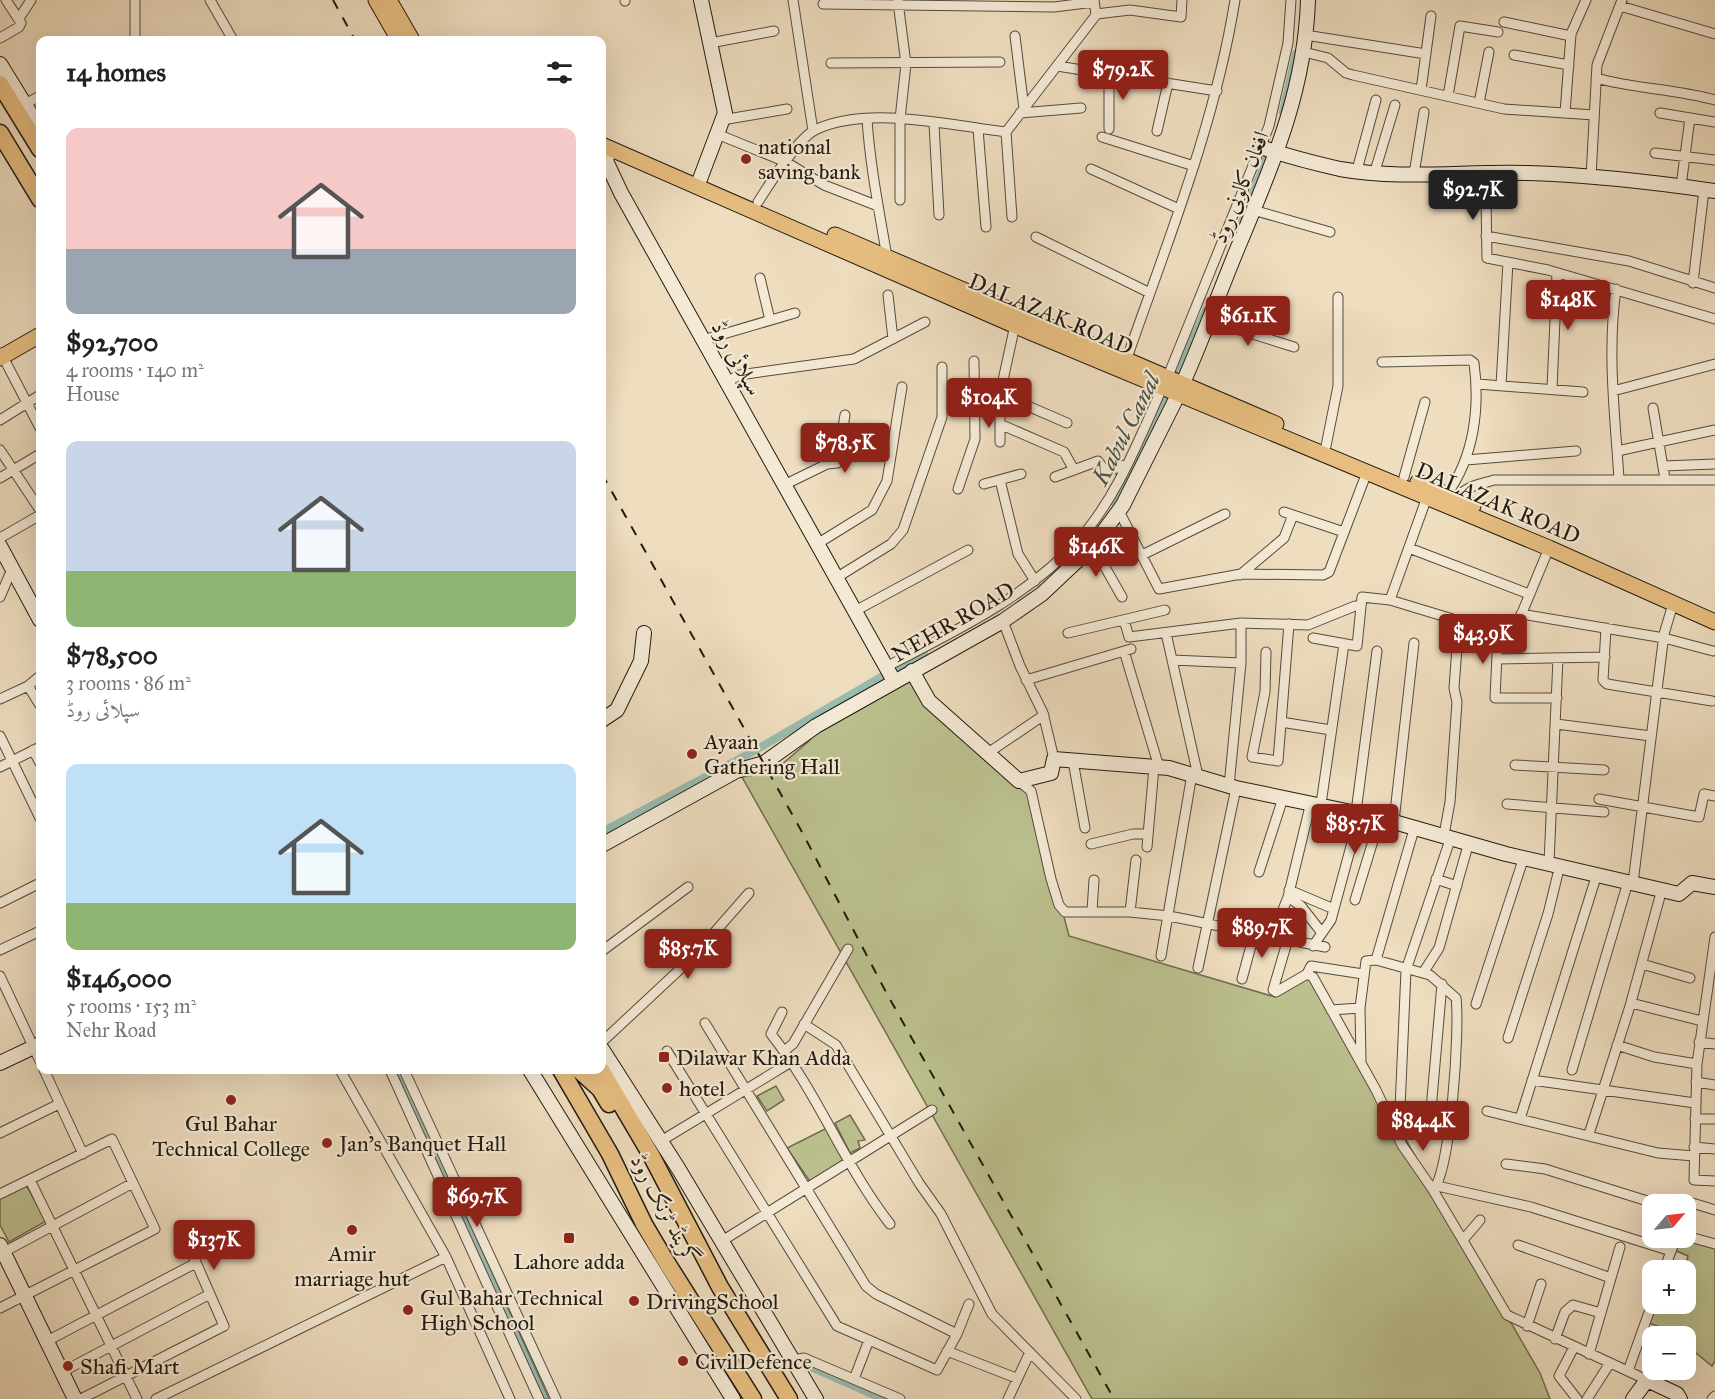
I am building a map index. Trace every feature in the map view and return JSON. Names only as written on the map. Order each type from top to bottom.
[{"type":"highway","points":[[0,84],[36,142]]},
{"type":"highway","points":[[0,133],[36,192]]},
{"type":"highway","points":[[0,149],[36,208]]},
{"type":"highway","points":[[551,1074],[644,1224]]},
{"type":"highway","name":"گرینڈ ٹرنک روڈ","points":[[563,1074],[610,1154],[644,1224],[661,1267],[753,1399]]},
{"type":"highway","points":[[583,1074],[600,1089],[675,1224],[720,1287]]},
{"type":"highway","name":"گرینڈ ٹرنک روڈ","points":[[604,1074],[641,1123],[720,1287],[789,1399]]},
{"type":"main road","points":[[376,0],[397,36]]},
{"type":"main road","points":[[389,0],[410,36]]},
{"type":"main road","name":"DALAZAK ROAD","points":[[606,143],[1126,358],[1173,384],[1367,472],[1675,598],[1715,610]]},
{"type":"main road","name":"DALAZAK ROAD","points":[[678,174],[700,178],[740,200],[758,202],[883,259],[1016,325],[1173,384],[1453,497],[1675,598],[1715,622]]},
{"type":"main road","points":[[1,355],[36,339]]},
{"type":"street","points":[[6,0],[20,17]]},
{"type":"street","points":[[0,38],[19,27],[20,17],[31,0]]},
{"type":"street","points":[[135,0],[135,36]]},
{"type":"street","points":[[210,0],[231,36]]},
{"type":"street","points":[[700,178],[725,112],[701,0]]},
{"type":"street","points":[[793,0],[813,131]]},
{"type":"street","points":[[1012,217],[1006,132],[1096,15],[1130,10],[1181,17],[1182,0]]},
{"type":"street","points":[[1126,358],[1194,166],[1217,91],[1234,0]]},
{"type":"street","points":[[886,667],[1000,605],[1035,581],[1078,541],[1116,487],[1173,384],[1269,126],[1288,43],[1291,0]]},
{"type":"street","name":"افغان کالونی روڈ","points":[[1173,384],[1211,321],[1291,116],[1304,52],[1308,0]]},
{"type":"street","points":[[1565,113],[1571,36],[1586,0]]},
{"type":"street","points":[[823,4],[1094,1],[1096,15]]},
{"type":"street","points":[[898,2],[906,64],[900,119],[900,200]]},
{"type":"street","points":[[1591,177],[1597,65],[1621,3],[1715,34]]},
{"type":"street","points":[[1421,90],[1431,16]]},
{"type":"street","points":[[1504,22],[1571,36]]},
{"type":"street","points":[[1448,96],[1460,26],[1498,32]]},
{"type":"street","points":[[710,43],[774,31]]},
{"type":"street","points":[[1305,35],[1426,54]]},
{"type":"street","points":[[1015,36],[1022,111]]},
{"type":"street","points":[[1304,52],[1328,58],[1346,73],[1504,109],[1594,115]]},
{"type":"street","points":[[1479,103],[1489,52]]},
{"type":"street","points":[[1514,55],[1569,64]]},
{"type":"street","points":[[831,63],[1000,62]]},
{"type":"street","points":[[0,64],[36,122]]},
{"type":"street","points":[[1057,66],[1217,91]]},
{"type":"street","points":[[1109,74],[1109,129]]},
{"type":"street","points":[[1596,78],[1625,86],[1715,100]]},
{"type":"street","points":[[1156,131],[1168,83]]},
{"type":"street","points":[[25,104],[36,98]]},
{"type":"street","points":[[1357,170],[1376,100]]},
{"type":"street","points":[[1375,171],[1395,105]]},
{"type":"street","points":[[1022,111],[1081,108]]},
{"type":"street","points":[[722,120],[787,109]]},
{"type":"street","points":[[1414,174],[1425,112]]},
{"type":"street","points":[[1660,113],[1715,122]]},
{"type":"street","points":[[758,202],[786,162],[813,131],[854,118],[900,119],[1006,132]]},
{"type":"street","points":[[1681,186],[1690,118]]},
{"type":"street","points":[[867,119],[870,165],[878,191],[883,259]]},
{"type":"street","points":[[934,124],[939,215]]},
{"type":"street","points":[[978,129],[986,227]]},
{"type":"street","points":[[717,134],[786,162],[824,185],[878,206]]},
{"type":"street","points":[[1102,137],[1194,166]]},
{"type":"street","name":"سپلائی روڈ","points":[[606,143],[606,160],[621,194],[894,681]]},
{"type":"street","points":[[1261,147],[1277,153],[1357,170],[1414,174],[1591,177],[1709,190],[1693,283]]},
{"type":"street","points":[[1655,153],[1715,160]]},
{"type":"street","points":[[1091,170],[1179,209]]},
{"type":"street","points":[[1472,174],[1486,199],[1487,258],[1557,273],[1715,319]]},
{"type":"street","points":[[1253,210],[1330,232]]},
{"type":"street","points":[[1486,236],[1629,261],[1693,283],[1715,288]]},
{"type":"street","points":[[1036,237],[1150,293]]},
{"type":"street","points":[[1501,386],[1508,262]]},
{"type":"street","points":[[1552,389],[1557,273]]},
{"type":"street","points":[[760,278],[770,320]]},
{"type":"street","points":[[1616,289],[1612,320],[1613,391],[1619,479]]},
{"type":"street","points":[[888,295],[893,339]]},
{"type":"street","points":[[1326,446],[1338,386],[1338,297]]},
{"type":"street","points":[[703,340],[795,313]]},
{"type":"street","points":[[1211,321],[1294,347]]},
{"type":"street","points":[[727,382],[739,375],[854,359],[925,322]]},
{"type":"street","points":[[1000,442],[1002,425],[1000,394],[1016,325]]},
{"type":"street","points":[[1,355],[36,421]]},
{"type":"street","points":[[1382,362],[1470,360],[1474,363],[1477,384],[1474,421],[1466,459],[1453,497]]},
{"type":"street","points":[[958,489],[975,439],[974,361]]},
{"type":"street","points":[[1613,391],[1715,364]]},
{"type":"street","points":[[837,578],[891,544],[903,530],[942,417],[942,367]]},
{"type":"street","name":"NEHR ROAD","points":[[606,843],[736,771],[764,763],[816,726],[1003,621],[1041,594],[1094,546],[1119,511],[1173,384]]},
{"type":"street","points":[[1477,384],[1583,392]]},
{"type":"street","points":[[818,544],[872,510],[887,481],[902,387]]},
{"type":"street","points":[[1000,394],[1067,423]]},
{"type":"street","points":[[0,420],[36,398]]},
{"type":"street","points":[[1404,477],[1425,402]]},
{"type":"street","points":[[1653,408],[1665,479]]},
{"type":"street","points":[[784,485],[827,464],[837,463],[845,416]]},
{"type":"street","points":[[1002,425],[1064,452],[1074,470]]},
{"type":"street","points":[[1617,451],[1715,430]]},
{"type":"street","points":[[0,450],[36,504]]},
{"type":"street","points":[[1466,459],[1576,452]]},
{"type":"street","points":[[0,478],[36,456]]},
{"type":"street","points":[[1055,477],[1098,461],[1106,472],[1127,464]]},
{"type":"street","points":[[1663,466],[1715,464]]},
{"type":"street","points":[[1119,511],[1159,589],[1240,574],[1323,575],[1329,572],[1367,472]]},
{"type":"street","points":[[984,484],[1021,474]]},
{"type":"street","points":[[1000,480],[1018,554],[1035,581]]},
{"type":"street","points":[[1453,497],[1494,480],[1715,480]]},
{"type":"street","points":[[1390,600],[1428,497]]},
{"type":"street","points":[[1240,574],[1284,538],[1288,513],[1344,532]]},
{"type":"street","points":[[1142,555],[1225,514]]},
{"type":"street","points":[[0,538],[36,517]]},
{"type":"street","points":[[0,546],[36,607]]},
{"type":"street","points":[[1094,546],[1122,597]]},
{"type":"street","points":[[1409,548],[1529,594]]},
{"type":"street","points":[[1313,638],[1357,646],[1362,597],[1390,600],[1512,637],[1549,548]]},
{"type":"street","points":[[855,611],[968,550]]},
{"type":"street","points":[[0,597],[12,569]]},
{"type":"street","points":[[1572,1070],[1630,883],[1643,806],[1664,638],[1675,598]]},
{"type":"street","points":[[1124,620],[1129,637],[1240,623],[1308,625],[1355,606],[1361,606]]},
{"type":"street","points":[[1068,633],[1165,610]]},
{"type":"street","points":[[1521,614],[1664,638],[1713,651]]},
{"type":"street","points":[[1003,621],[1026,680],[1044,715],[1054,759],[1051,773],[1019,781]]},
{"type":"street","points":[[1400,1109],[1406,970],[1436,879],[1447,836],[1457,702],[1454,688],[1459,621]]},
{"type":"street","points":[[1198,968],[1209,922],[1232,787],[1241,663],[1240,623]]},
{"type":"street","points":[[1266,652],[1265,692],[1252,757],[1278,761],[1289,624]]},
{"type":"street","points":[[1606,628],[1604,682],[1712,701]]},
{"type":"street","points":[[606,717],[617,710],[641,661],[644,633]]},
{"type":"street","points":[[1161,956],[1195,775],[1166,633]]},
{"type":"street","points":[[1498,633],[1495,698],[1557,698]]},
{"type":"street","points":[[1394,821],[1414,643]]},
{"type":"street","points":[[1273,935],[1289,894],[1316,803],[1331,730],[1344,644]]},
{"type":"street","points":[[1026,680],[1127,650],[1156,767],[1147,848]]},
{"type":"street","points":[[1313,946],[1334,909],[1358,813],[1377,651]]},
{"type":"street","points":[[1497,659],[1605,657]]},
{"type":"street","points":[[1508,1038],[1548,914],[1555,864],[1552,808],[1558,658]]},
{"type":"street","points":[[1172,660],[1241,663]]},
{"type":"street","points":[[912,671],[929,701],[1031,791],[1051,879],[1059,905],[1065,912],[1130,912],[1169,916],[1255,931],[1325,947]]},
{"type":"street","points":[[0,699],[28,686],[36,679]]},
{"type":"street","points":[[28,686],[36,699]]},
{"type":"street","points":[[987,753],[1044,715]]},
{"type":"street","points":[[1281,722],[1331,730]]},
{"type":"street","points":[[1556,724],[1651,736]]},
{"type":"street","points":[[0,736],[36,810]]},
{"type":"street","points":[[0,767],[36,749]]},
{"type":"street","points":[[1054,759],[1156,767],[1195,775],[1232,787],[1316,803],[1415,826],[1524,857],[1679,894],[1692,883],[1715,887]]},
{"type":"street","points":[[1073,761],[1084,828]]},
{"type":"street","points":[[1515,765],[1604,770]]},
{"type":"street","points":[[1599,800],[1699,817],[1704,794],[1715,796]]},
{"type":"street","points":[[1259,872],[1283,798]]},
{"type":"street","points":[[1507,804],[1604,812]]},
{"type":"street","points":[[1355,900],[1380,818]]},
{"type":"street","points":[[1376,960],[1415,826]]},
{"type":"street","points":[[1091,844],[1133,834],[1148,834]]},
{"type":"street","points":[[1423,974],[1439,948],[1469,842]]},
{"type":"street","points":[[1476,1004],[1524,857]]},
{"type":"street","points":[[1130,912],[1136,860]]},
{"type":"street","points":[[1520,1119],[1597,874]]},
{"type":"street","points":[[1436,879],[1457,886]]},
{"type":"street","points":[[1092,911],[1094,880]]},
{"type":"street","points":[[0,903],[36,885]]},
{"type":"street","points":[[606,948],[688,887]]},
{"type":"street","points":[[1589,1134],[1631,1003],[1662,889]]},
{"type":"street","points":[[606,1038],[692,958],[749,893]]},
{"type":"street","points":[[1289,894],[1334,909]]},
{"type":"street","points":[[1289,894],[1322,933]]},
{"type":"street","points":[[1242,979],[1255,931]]},
{"type":"street","points":[[0,950],[36,933]]},
{"type":"street","points":[[1715,938],[1712,981],[1702,1021],[1696,1064],[1694,1152],[1694,1180],[1715,1181]]},
{"type":"street","points":[[1288,939],[1273,990],[1276,992],[1307,974],[1311,966],[1363,974]]},
{"type":"street","points":[[784,1051],[793,1044],[848,949]]},
{"type":"street","points":[[1361,1063],[1360,1008],[1366,960],[1376,960],[1423,974],[1442,984],[1456,998],[1449,1130],[1435,1188]]},
{"type":"street","points":[[1642,964],[1690,978]]},
{"type":"street","points":[[1307,974],[1313,977],[1361,1063],[1402,1145],[1435,1188],[1507,1315],[1642,1378]]},
{"type":"street","points":[[0,976],[36,1041]]},
{"type":"street","points":[[1431,1110],[1442,984]]},
{"type":"street","points":[[1631,1003],[1702,1021]]},
{"type":"street","points":[[1331,1010],[1360,1008]]},
{"type":"street","points":[[782,1012],[771,1034],[791,1062],[849,1161],[890,1224]]},
{"type":"street","points":[[705,1023],[866,1286],[876,1294],[957,1334]]},
{"type":"street","points":[[804,1024],[836,1046],[941,1214],[992,1314],[1076,1399]]},
{"type":"street","points":[[1699,1042],[1715,1044]]},
{"type":"street","points":[[1436,1043],[1455,1045]]},
{"type":"street","points":[[0,1063],[36,1046]]},
{"type":"street","points":[[1617,1046],[1654,1057],[1696,1064]]},
{"type":"street","points":[[667,1051],[837,1326],[934,1370],[941,1367],[969,1304]]},
{"type":"street","points":[[606,1057],[641,1123],[661,1141],[816,1399]]},
{"type":"street","points":[[661,1141],[791,1062]]},
{"type":"street","points":[[46,1074],[83,1154]]},
{"type":"street","points":[[342,1074],[446,1257],[510,1399]]},
{"type":"street","points":[[392,1074],[539,1399]]},
{"type":"street","points":[[406,1074],[556,1399]]},
{"type":"street","points":[[532,1074],[609,1201],[661,1267],[733,1399]]},
{"type":"street","points":[[1532,1080],[1695,1103]]},
{"type":"street","points":[[1696,1082],[1715,1085]]},
{"type":"street","points":[[0,1133],[59,1104]]},
{"type":"street","points":[[722,1241],[769,1213],[805,1186],[932,1110]]},
{"type":"street","points":[[1486,1111],[1589,1134],[1658,1153],[1715,1149]]},
{"type":"street","points":[[1695,1119],[1715,1119]]},
{"type":"street","points":[[0,1194],[112,1139],[155,1229],[0,1308]]},
{"type":"street","points":[[1506,1164],[1545,1169],[1642,1199]]},
{"type":"street","points":[[30,1180],[137,1399]]},
{"type":"street","points":[[75,1399],[1,1250],[133,1183]]},
{"type":"street","points":[[1435,1188],[1531,1207],[1671,1251]]},
{"type":"street","points":[[1696,1204],[1715,1209]]},
{"type":"street","points":[[1463,1240],[1480,1220]]},
{"type":"street","points":[[81,1399],[224,1326],[180,1226]]},
{"type":"street","points":[[1696,1239],[1715,1244]]},
{"type":"street","points":[[1518,1245],[1611,1278]]},
{"type":"street","points":[[1589,1353],[1620,1247]]},
{"type":"street","points":[[1668,1260],[1672,1248]]},
{"type":"street","points":[[156,1399],[446,1257]]},
{"type":"street","points":[[47,1341],[196,1263]]},
{"type":"street","points":[[1527,1326],[1541,1284]]},
{"type":"street","points":[[62,1372],[210,1294]]},
{"type":"street","points":[[1555,1339],[1565,1312],[1573,1305],[1601,1312]]},
{"type":"street","points":[[1628,1371],[1648,1314]]},
{"type":"street","points":[[854,1379],[869,1340]]},
{"type":"street","points":[[1574,1347],[1559,1376],[1576,1399]]},
{"type":"street","points":[[947,1351],[1016,1378]]},
{"type":"street","points":[[1008,1399],[1030,1352]]},
{"type":"street","points":[[793,1360],[804,1358],[900,1399]]},
{"type":"street","points":[[1587,1399],[1610,1363]]},
{"type":"street","points":[[1633,1399],[1647,1380],[1677,1394],[1680,1399]]},
{"type":"green space","points":[[912,671],[929,701],[1031,791],[1069,936],[1275,997],[1310,973],[1540,1373],[1550,1399],[1092,1399],[742,777],[773,772],[809,741],[814,733]]},
{"type":"green space","points":[[776,1086],[784,1100],[767,1111],[757,1096]]},
{"type":"green space","points":[[850,1115],[865,1140],[858,1141],[860,1148],[850,1153],[835,1123]]},
{"type":"green space","points":[[829,1127],[847,1157],[811,1183],[787,1148]]},
{"type":"green space","points":[[26,1185],[46,1221],[9,1242],[0,1225],[0,1198]]},
{"type":"green space","points":[[1696,1241],[1715,1244],[1715,1361],[1712,1366],[1696,1353],[1696,1326],[1658,1326],[1645,1322],[1649,1314],[1696,1314],[1696,1260],[1687,1260],[1688,1256],[1672,1249],[1696,1248]]},
{"type":"water","points":[[397,1074],[403,1074],[549,1399],[542,1399]]},
{"type":"waterway","name":"Kabul Canal","points":[[1283,112],[1296,54]]},
{"type":"waterway","name":"Kabul Canal","points":[[1240,227],[1268,155]]},
{"type":"waterway","name":"Kabul Canal","points":[[1112,501],[1123,485],[1206,311]]},
{"type":"waterway","name":"Kabul Canal","points":[[606,830],[754,751],[924,652]]},
{"type":"waterway","points":[[802,1363],[883,1399]]},
{"type":"railway","points":[[333,0],[353,36]]},
{"type":"railway","points":[[606,481],[802,832],[887,994],[1114,1399]]},
{"type":"place","name":"national saving bank","points":[[746,159]]},
{"type":"place","name":"Ayaan Gathering Hall","points":[[692,754]]},
{"type":"place","name":"Dilawar Khan Adda","points":[[664,1057]]},
{"type":"place","name":"hotel","points":[[667,1088]]},
{"type":"place","name":"Gul Bahar Technical College","points":[[231,1100]]},
{"type":"place","name":"Jan's Banquet Hall","points":[[327,1143]]},
{"type":"place","name":"Amir marriage hut","points":[[352,1230]]},
{"type":"place","name":"Lahore adda","points":[[569,1238]]},
{"type":"place","name":"DrivingSchool","points":[[634,1301]]},
{"type":"place","name":"Gul Bahar Technical High School","points":[[408,1310]]},
{"type":"place","name":"CivilDefence","points":[[683,1361]]},
{"type":"place","name":"Shafi Mart","points":[[68,1366]]}]
